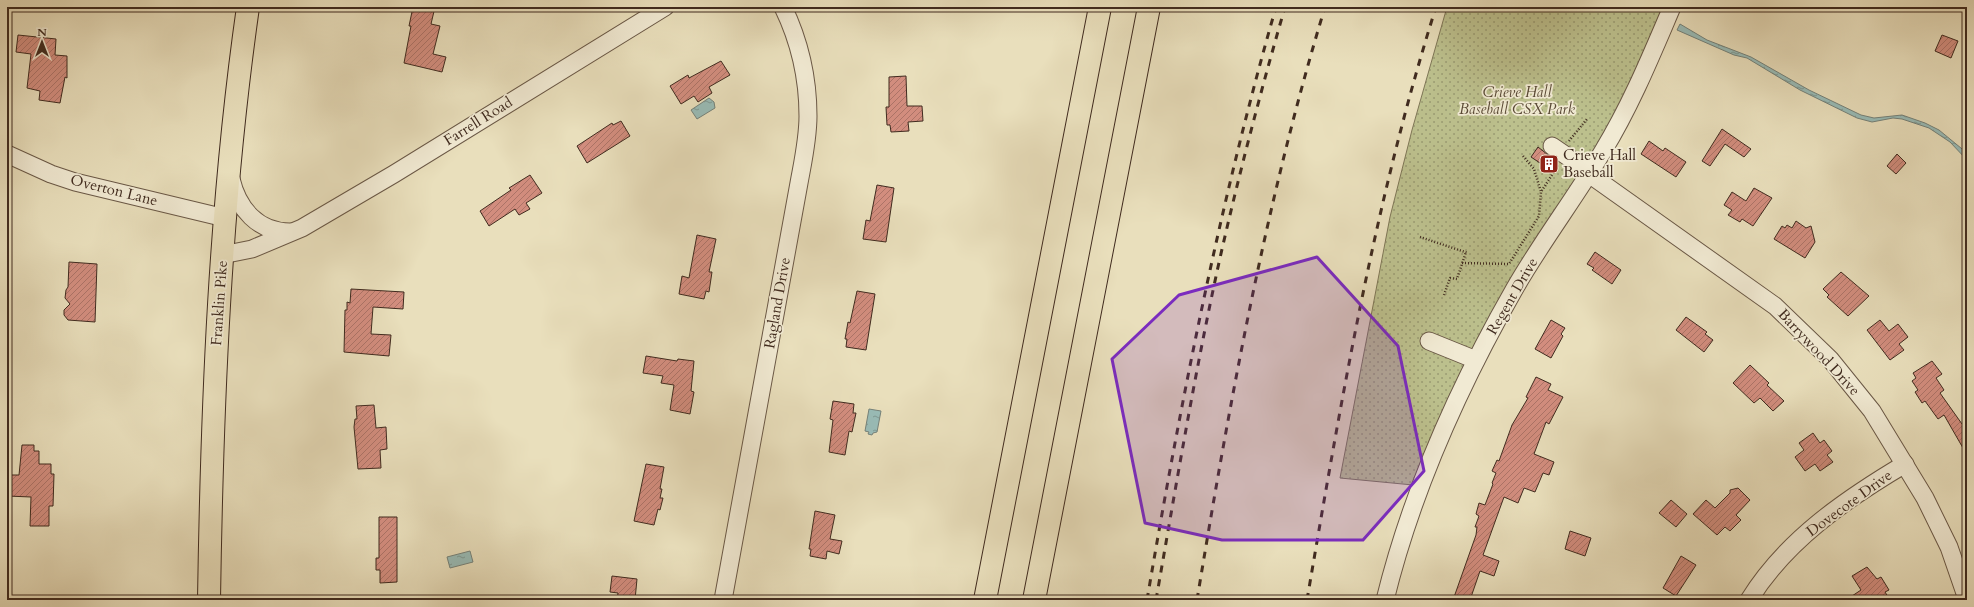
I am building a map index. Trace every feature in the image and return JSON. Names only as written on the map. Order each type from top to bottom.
[{"type":"main road","name":"Franklin Pike","points":[[209,600],[215,393],[222,255],[228,169],[248,7]]},
{"type":"main road","points":[[985,600],[1100,7]]},
{"type":"main road","points":[[1034,600],[1149,7]]},
{"type":"street","name":"Farrell Road","points":[[222,255],[252,249],[291,232],[394,174],[665,7]]},
{"type":"street","name":"Ragland Drive","points":[[723,600],[807,130],[807,89],[803,67],[798,48],[783,7]]},
{"type":"street","name":"Regent Drive","points":[[1385,600],[1398,552],[1425,474],[1476,360],[1530,263],[1590,173],[1630,102],[1672,7]]},
{"type":"street","name":"Barrywood Drive","points":[[1559,151],[1775,306],[1819,347],[1864,399],[1925,498],[1949,547],[1967,599]]},
{"type":"street","name":"Overton Lane","points":[[7,154],[50,174],[75,182],[225,218]]},
{"type":"street","points":[[228,169],[236,197],[244,210],[260,224],[270,230],[291,232]]},
{"type":"street","points":[[1429,341],[1476,360]]},
{"type":"street","name":"Dovecote Drive","points":[[1749,600],[1775,565],[1813,527],[1852,498],[1905,464]]},
{"type":"path","points":[[1462,263],[1509,264],[1539,216],[1541,192],[1559,151],[1587,119]]},
{"type":"path","points":[[1522,156],[1534,169],[1541,192]]},
{"type":"path","points":[[1420,237],[1467,252],[1457,279],[1450,278],[1444,295]]},
{"type":"highlighted area","points":[[1317,257],[1398,346],[1424,471],[1363,540],[1222,540],[1145,523],[1112,359],[1179,295]]},
{"type":"green space","name":"Crieve Hall Baseball CSX Park","points":[[1447,7],[1663,7],[1632,80],[1606,132],[1585,167],[1515,273],[1478,338],[1444,411],[1413,485],[1340,478],[1390,217],[1412,130]]},
{"type":"water","points":[[1680,24],[1707,40],[1751,57],[1809,90],[1861,115],[1874,118],[1902,115],[1925,123],[1939,130],[1967,153],[1967,160],[1950,142],[1929,128],[1902,119],[1893,118],[1872,122],[1857,118],[1800,90],[1747,58],[1734,55],[1677,30]]},
{"type":"water","points":[[709,98],[714,102],[715,108],[697,119],[691,110]]},
{"type":"water","points":[[869,409],[881,411],[877,432],[873,433],[872,435],[865,431]]},
{"type":"water","points":[[470,551],[473,562],[450,568],[447,557]]},
{"type":"building","points":[[413,7],[435,7],[431,24],[440,26],[433,54],[446,57],[442,72],[404,63]]},
{"type":"building","points":[[18,35],[56,39],[55,55],[67,56],[67,78],[65,77],[60,103],[39,100],[40,91],[27,88],[31,54],[16,52]]},
{"type":"building","points":[[1942,35],[1958,41],[1951,58],[1935,51]]},
{"type":"building","points":[[721,61],[730,75],[709,87],[712,93],[698,102],[694,96],[681,104],[670,86],[688,75],[689,78]]},
{"type":"building","points":[[906,76],[907,106],[922,106],[923,121],[908,122],[909,131],[891,132],[890,125],[887,125],[886,107],[889,107],[889,77]]},
{"type":"building","points":[[621,121],[630,136],[587,163],[577,146],[612,123],[613,125]]},
{"type":"building","points":[[1722,129],[1751,149],[1744,157],[1725,144],[1710,166],[1702,161]]},
{"type":"building","points":[[1649,141],[1663,151],[1665,148],[1686,162],[1676,177],[1641,154]]},
{"type":"building","name":"Crieve Hall Baseball","points":[[1538,147],[1557,162],[1552,171],[1531,157]]},
{"type":"building","points":[[1897,154],[1906,163],[1896,174],[1887,166]]},
{"type":"building","points":[[530,175],[542,193],[526,203],[530,209],[519,215],[515,209],[489,226],[480,211],[511,190],[509,188]]},
{"type":"building","points":[[877,185],[894,188],[886,242],[863,239],[866,220],[870,221]]},
{"type":"building","points":[[1754,188],[1772,198],[1753,226],[1742,219],[1740,222],[1728,215],[1732,210],[1724,205],[1732,192],[1746,201]]},
{"type":"building","points":[[1796,221],[1806,228],[1811,226],[1815,242],[1805,258],[1774,239],[1782,226],[1785,228],[1787,225],[1792,228]]},
{"type":"building","points":[[697,235],[716,239],[709,272],[712,272],[709,292],[706,291],[704,299],[679,294],[682,276],[689,278]]},
{"type":"building","points":[[1595,252],[1621,270],[1612,284],[1592,270],[1594,268],[1587,264]]},
{"type":"building","points":[[69,262],[97,264],[95,322],[68,320],[64,315],[64,310],[70,304],[65,298],[68,287]]},
{"type":"building","points":[[1841,272],[1869,296],[1848,316],[1827,297],[1829,295],[1823,289]]},
{"type":"building","points":[[351,289],[404,292],[403,309],[373,307],[371,334],[391,335],[389,356],[344,352],[345,310],[347,310],[347,302],[350,303]]},
{"type":"building","points":[[857,291],[875,294],[866,350],[846,347],[847,339],[845,339],[848,322],[850,323]]},
{"type":"building","points":[[1686,317],[1707,332],[1705,334],[1713,340],[1704,352],[1676,330]]},
{"type":"building","points":[[1551,320],[1565,328],[1561,334],[1563,336],[1551,358],[1535,349]]},
{"type":"building","points":[[1880,320],[1889,331],[1898,324],[1908,337],[1899,344],[1904,350],[1890,360],[1867,330]]},
{"type":"building","points":[[646,356],[677,361],[678,359],[694,361],[691,391],[694,392],[690,414],[670,410],[674,385],[661,383],[663,376],[643,373]]},
{"type":"building","points":[[1932,361],[1942,374],[1936,378],[1944,390],[1940,393],[1962,424],[1967,421],[1967,455],[1944,415],[1938,419],[1925,401],[1922,403],[1915,392],[1918,390],[1912,381],[1916,378],[1913,373]]},
{"type":"building","points":[[1750,365],[1769,383],[1767,385],[1784,401],[1773,411],[1760,398],[1754,403],[1733,383]]},
{"type":"building","points":[[1536,377],[1551,384],[1548,390],[1563,397],[1549,424],[1546,422],[1534,454],[1554,462],[1549,475],[1543,473],[1535,492],[1524,488],[1518,503],[1504,497],[1483,555],[1499,561],[1494,576],[1480,571],[1470,600],[1453,600],[1476,535],[1477,527],[1475,527],[1479,516],[1476,514],[1479,503],[1485,505],[1496,473],[1492,471],[1497,460],[1499,461],[1512,425],[1528,398],[1526,397]]},
{"type":"building","points":[[833,401],[854,404],[853,413],[856,413],[852,432],[849,431],[845,455],[829,452],[833,420],[830,419]]},
{"type":"building","points":[[374,405],[376,428],[386,427],[387,449],[380,450],[381,468],[358,469],[354,427],[355,419],[357,419],[356,406]]},
{"type":"building","points":[[1813,433],[1820,443],[1824,440],[1832,451],[1827,455],[1833,462],[1820,471],[1815,464],[1805,471],[1795,457],[1804,450],[1799,443]]},
{"type":"building","points":[[22,445],[34,445],[34,451],[39,451],[39,464],[51,464],[51,474],[54,474],[53,506],[49,506],[49,526],[30,526],[31,497],[7,496],[7,475],[19,475]]},
{"type":"building","points":[[646,464],[664,467],[660,489],[662,489],[660,498],[663,498],[660,510],[658,509],[654,525],[634,521]]},
{"type":"building","points":[[1738,488],[1750,500],[1736,515],[1741,520],[1730,531],[1725,527],[1717,535],[1693,514],[1706,500],[1715,508],[1730,493],[1730,490]]},
{"type":"building","points":[[1671,500],[1687,514],[1676,527],[1659,513]]},
{"type":"building","points":[[815,511],[835,515],[830,539],[842,541],[839,554],[827,551],[826,559],[810,556],[811,549],[809,549]]},
{"type":"building","points":[[379,517],[397,517],[397,582],[380,583],[380,570],[376,570],[376,558],[379,558]]},
{"type":"building","points":[[1570,531],[1591,538],[1585,556],[1565,549]]},
{"type":"building","points":[[1681,556],[1696,565],[1676,596],[1663,588]]},
{"type":"building","points":[[1867,567],[1877,579],[1881,577],[1889,590],[1885,592],[1890,600],[1846,600],[1861,590],[1852,576]]},
{"type":"building","points":[[612,576],[637,579],[635,600],[617,600],[618,593],[610,592]]},
{"type":"railway","points":[[1147,600],[1203,302],[1237,154],[1276,7]]},
{"type":"railway","points":[[1156,600],[1178,471],[1220,258],[1267,69],[1285,7]]},
{"type":"railway","points":[[1197,600],[1236,376],[1251,301],[1285,153],[1325,7]]},
{"type":"railway","points":[[1307,600],[1361,301],[1377,227],[1414,80],[1436,7]]},
{"type":"place","name":"Crieve Hall Baseball","points":[[1549,164]]}]
